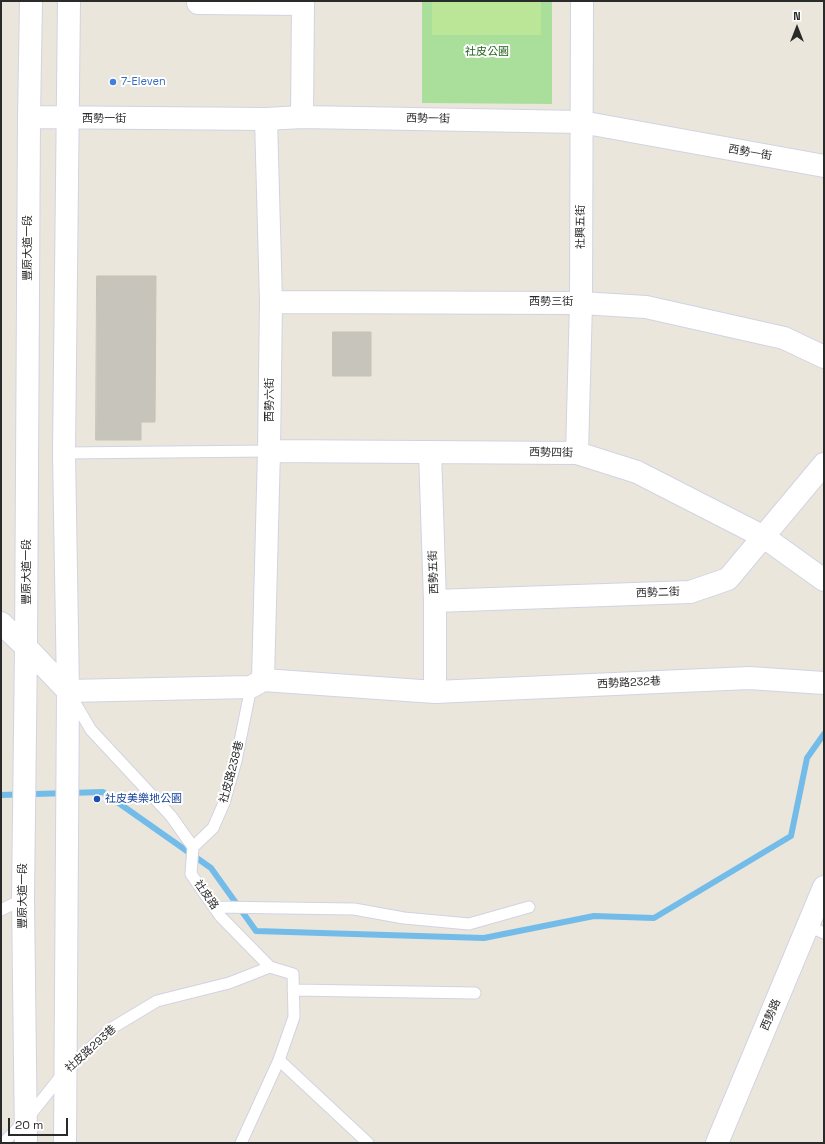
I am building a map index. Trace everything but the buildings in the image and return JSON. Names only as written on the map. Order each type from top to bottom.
[{"type":"street","name":"豐原大道一段","points":[[26,1143],[23,899],[31,1]]},
{"type":"street","points":[[65,1143],[68,691],[64,453],[69,1]]},
{"type":"street","points":[[198,1],[198,3],[303,4],[302,117]]},
{"type":"street","name":"社興五街","points":[[577,453],[581,302],[582,1]]},
{"type":"street","name":"西勢一街","points":[[29,118],[266,119],[302,117],[581,122],[824,166]]},
{"type":"street","name":"西勢六街","points":[[257,684],[269,451],[271,302],[266,119]]},
{"type":"street","name":"西勢三街","points":[[271,302],[581,302],[646,307],[784,338],[824,357]]},
{"type":"street","name":"西勢四街","points":[[269,451],[577,453],[637,472],[764,537],[824,580]]},
{"type":"street","name":"西勢五街","points":[[430,452],[435,601],[435,692]]},
{"type":"street","name":"西勢二街","points":[[435,601],[690,592],[728,579],[824,464]]},
{"type":"street","points":[[1,623],[68,691]]},
{"type":"street","name":"西勢路232巷","points":[[68,691],[257,684],[435,692],[749,678],[824,683]]},
{"type":"street","name":"西勢路","points":[[717,1143],[816,929],[824,887]]},
{"type":"lane","points":[[64,453],[269,451]]},
{"type":"lane","name":"社皮路238巷","points":[[193,847],[213,828],[224,803],[257,684]]},
{"type":"lane","points":[[68,691],[91,730],[171,816],[193,847]]},
{"type":"lane","name":"社皮路","points":[[193,847],[191,874],[221,917],[270,967],[293,974],[294,1017],[279,1060],[241,1143]]},
{"type":"lane","points":[[1,910],[23,899]]},
{"type":"lane","points":[[214,908],[354,909],[404,918],[469,924],[529,907]]},
{"type":"lane","name":"社皮路293巷","points":[[3,1143],[26,1119],[65,1071],[112,1028],[157,1001],[229,983],[270,967]]},
{"type":"lane","points":[[293,990],[475,993]]},
{"type":"lane","points":[[279,1060],[368,1143]]},
{"type":"green space","name":"社皮公園","points":[[422,1],[552,1],[552,104],[422,103]]},
{"type":"green space","points":[[432,1],[541,1],[541,35],[432,35]]},
{"type":"waterway","points":[[1,795],[103,792],[211,868],[256,931],[484,938],[594,916],[654,918],[791,836],[807,758],[824,734]]},
{"type":"place","name":"7-Eleven","points":[[113,82]]},
{"type":"place","name":"社皮美樂地公園","points":[[97,799]]}]
